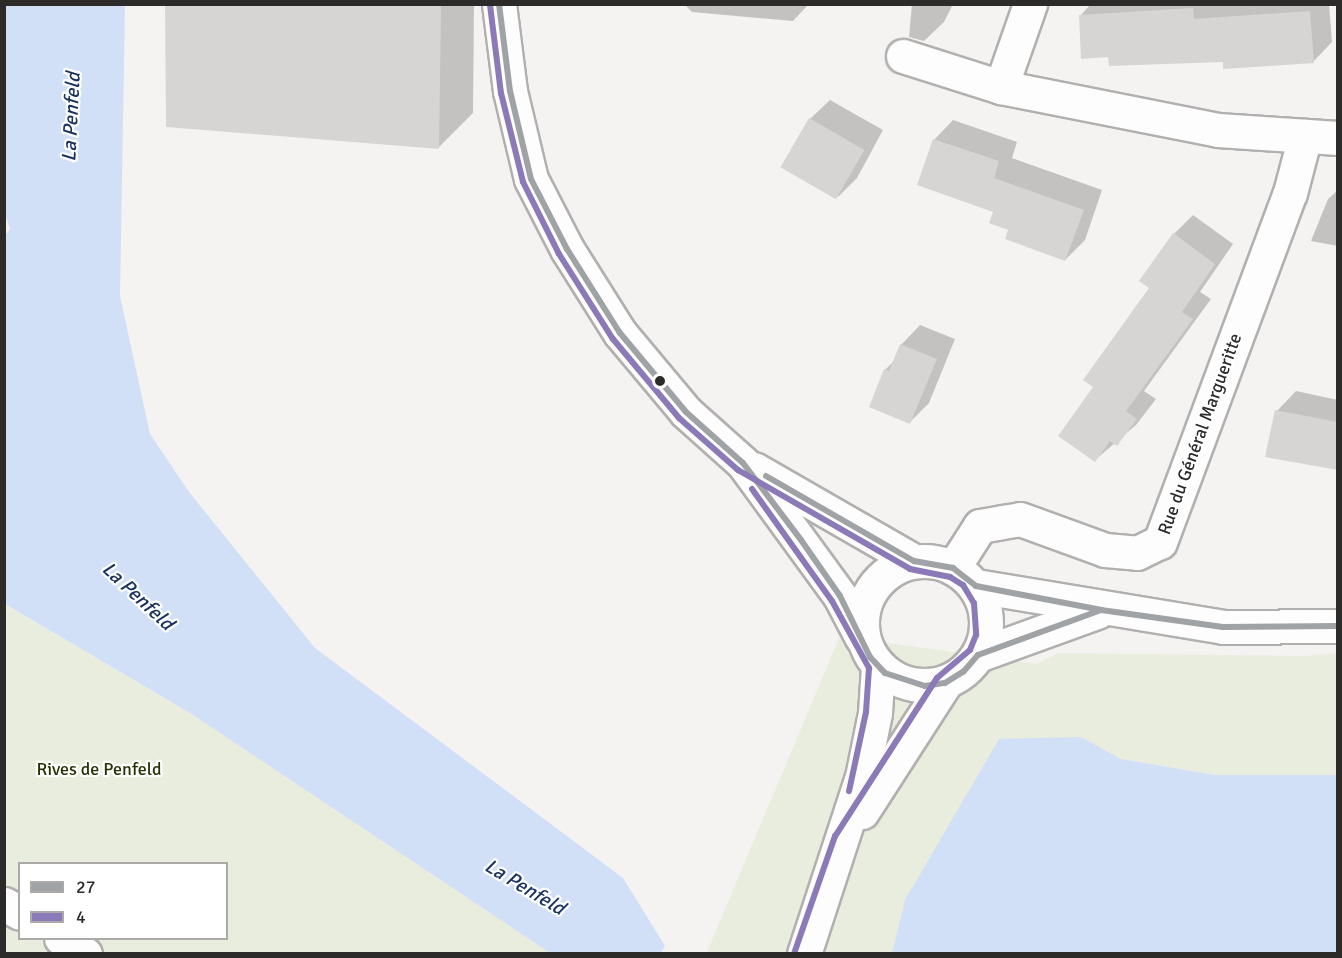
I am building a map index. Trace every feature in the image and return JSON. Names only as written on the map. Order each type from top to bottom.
[{"type":"street","points":[[499,4],[510,91],[531,179],[562,241],[620,333],[686,412],[743,463],[834,587],[870,652],[903,682],[925,686],[945,683],[964,671],[978,655],[985,636],[985,616],[964,577]]},
{"type":"street","points":[[1001,87],[1030,4]]},
{"type":"street","points":[[903,56],[1001,87],[1218,130],[1338,138]]},
{"type":"street","name":"Rue du Général Margueritte","points":[[964,577],[980,526],[1002,522],[1020,519],[1105,550],[1137,553],[1160,542],[1290,193],[1305,136]]},
{"type":"street","points":[[743,463],[914,561],[964,577],[1101,610],[1223,627],[1338,626]]},
{"type":"street","points":[[804,954],[843,841],[873,723],[870,652],[861,616],[867,596],[894,567],[914,561]]},
{"type":"street","points":[[978,655],[1101,610]]},
{"type":"street","points":[[843,841],[945,683]]},
{"type":"street","points":[[4,904],[18,912]]},
{"type":"street","points":[[63,940],[86,954]]},
{"type":"green space","name":"Rives de Penfeld","points":[[4,604],[190,713],[550,953],[5,953]]},
{"type":"green space","points":[[840,636],[1037,664],[1058,653],[1305,656],[1337,653],[1337,775],[1215,775],[1121,759],[1081,737],[905,900],[892,953],[706,954]]},
{"type":"water","name":"La Penfeld","points":[[5,4],[125,5],[120,296],[150,434],[189,492],[315,648],[623,878],[665,946],[661,953],[550,953],[190,713],[5,604],[4,237],[10,229],[4,211]]},
{"type":"water","points":[[1081,737],[1121,759],[1215,775],[1337,775],[1337,953],[892,953],[905,900],[999,739]]},
{"type":"building","points":[[165,4],[441,4],[439,149],[166,127]]},
{"type":"building","points":[[1193,8],[1194,19],[1310,11],[1314,63],[1223,69],[1223,62],[1109,66],[1108,57],[1081,59],[1079,15]]},
{"type":"building","points":[[809,118],[864,150],[836,199],[780,167]]},
{"type":"building","points":[[933,139],[999,161],[994,178],[1084,210],[1065,261],[1005,239],[1008,230],[989,223],[993,212],[917,185]]},
{"type":"building","points":[[1173,233],[1215,264],[1182,312],[1193,319],[1126,411],[1137,419],[1117,446],[1110,441],[1095,462],[1058,436],[1093,387],[1083,380],[1149,288],[1139,281]]},
{"type":"building","points":[[900,344],[937,359],[910,424],[869,407],[884,369],[889,371]]},
{"type":"building","points":[[1275,410],[1338,422],[1338,470],[1265,457]]},
{"type":"transit line","name":"27","points":[[499,4],[510,91],[531,179],[567,249],[620,333],[686,412],[743,463],[801,540],[840,596],[870,657],[885,673],[925,686],[945,683],[964,671],[978,655],[1101,610],[1223,627],[1338,626]]},
{"type":"transit line","name":"4","points":[[490,5],[501,93],[523,182],[559,254],[613,339],[679,418],[738,470],[910,569],[950,577],[963,585],[974,603],[976,635],[970,650],[937,678],[835,836],[795,951]]},
{"type":"transit line","name":"27","points":[[766,476],[914,561],[953,568],[976,586],[1102,610]]},
{"type":"transit line","name":"4","points":[[752,489],[832,601],[869,668],[866,712],[849,791]]}]
